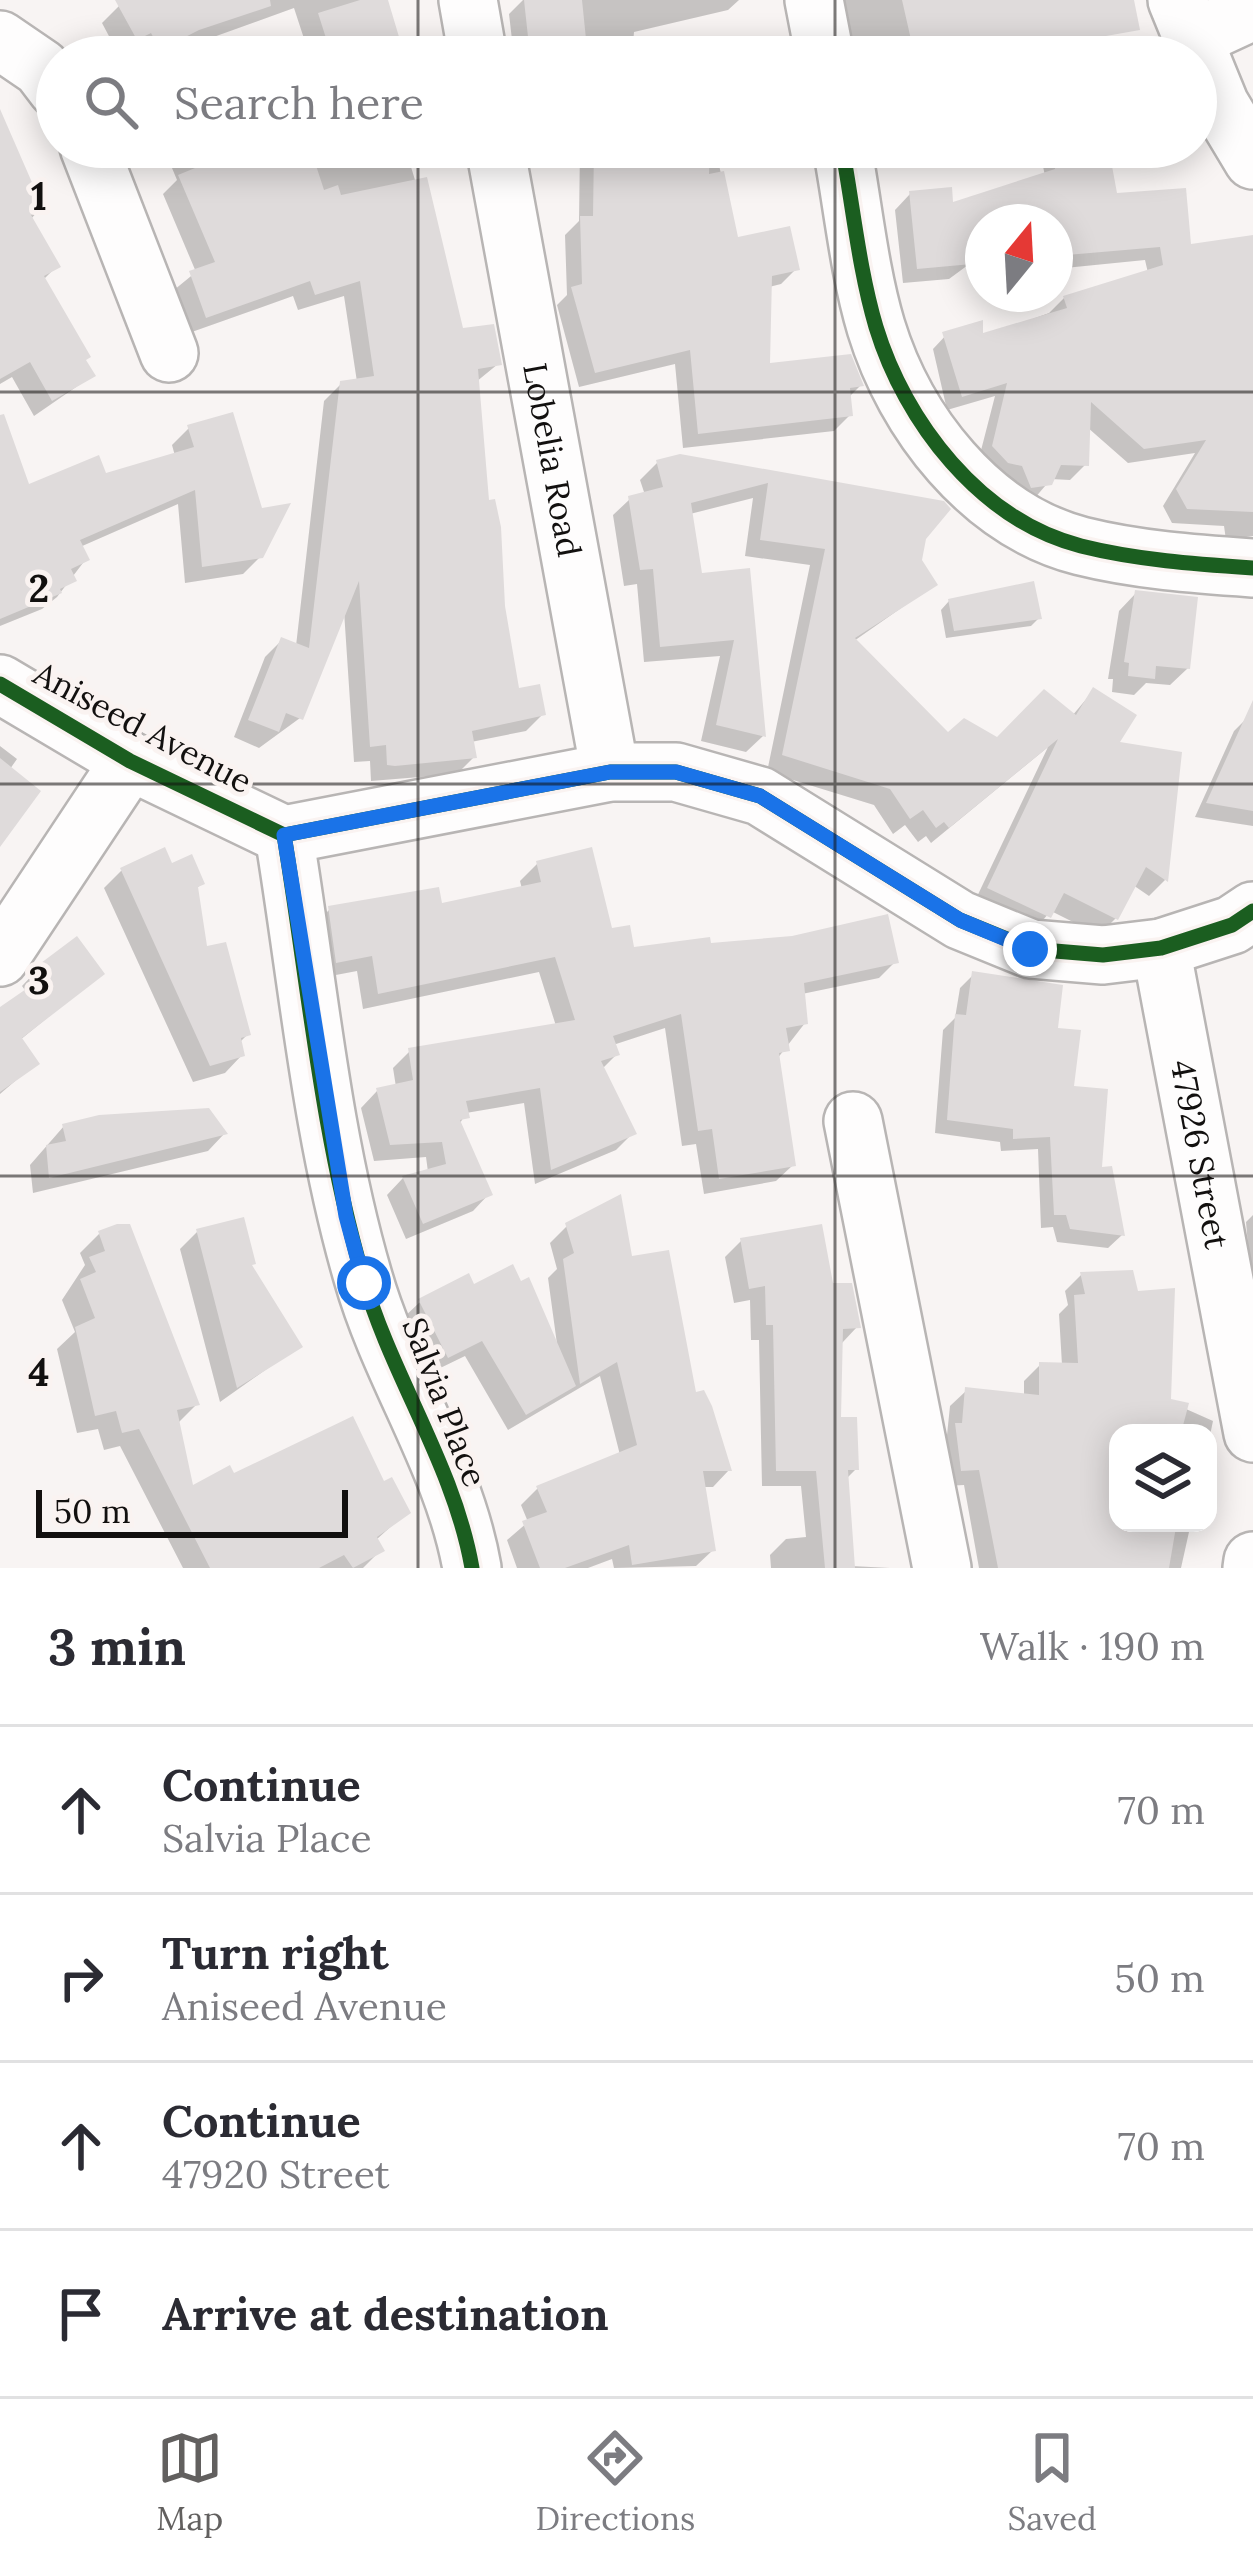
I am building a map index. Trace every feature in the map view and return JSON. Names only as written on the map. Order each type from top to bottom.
[{"type":"street","points":[[468,0],[474,36]]},
{"type":"street","points":[[814,0],[821,36]]},
{"type":"street","points":[[1184,20],[1253,10]]},
{"type":"street","points":[[0,40],[36,65]]},
{"type":"street","points":[[1217,87],[1253,160]]},
{"type":"street","points":[[97,168],[170,353]]},
{"type":"street","name":"Lobelia Road","points":[[499,168],[610,772]]},
{"type":"street","points":[[846,168],[877,327],[915,418],[964,475],[1022,521],[1076,545],[1140,558],[1253,568]]},
{"type":"street","name":"Aniseed Avenue","points":[[0,684],[130,761],[284,835]]},
{"type":"street","points":[[0,957],[130,761]]},
{"type":"street","points":[[284,835],[610,772],[676,772],[760,796],[960,920],[1030,949],[1103,955],[1161,948],[1232,926],[1253,911]]},
{"type":"street","name":"Salvia Place","points":[[284,835],[346,1216],[364,1283],[428,1429],[472,1568]]},
{"type":"street","name":"47926 Street","points":[[1161,948],[1253,1433]]},
{"type":"street","points":[[854,1121],[942,1568]]},
{"type":"building","points":[[115,0],[270,0],[271,6],[187,36],[135,36]]},
{"type":"building","points":[[360,0],[388,0],[399,36],[325,36],[318,13]]},
{"type":"building","points":[[524,0],[582,0],[586,36],[528,36]]},
{"type":"building","points":[[902,0],[1134,0],[1140,30],[1106,36],[910,36]]},
{"type":"building","points":[[0,109],[44,210],[31,215],[61,267],[44,276],[91,357],[86,360],[96,376],[52,401],[30,362],[0,379]]},
{"type":"building","points":[[195,168],[317,168],[324,190],[338,185],[341,195],[427,177],[463,328],[494,324],[502,365],[478,369],[489,500],[495,499],[501,527],[505,606],[519,688],[540,684],[546,715],[472,731],[477,758],[395,766],[387,765],[386,745],[370,747],[359,581],[303,720],[286,713],[279,732],[248,720],[281,637],[309,648],[340,381],[374,376],[360,281],[315,295],[310,281],[206,318],[189,271],[215,262],[178,175]]},
{"type":"building","points":[[594,168],[724,171],[738,237],[790,226],[800,270],[772,276],[770,363],[851,354],[864,386],[850,388],[853,416],[698,434],[690,350],[595,373],[571,287],[582,284],[580,216],[593,216]]},
{"type":"building","points":[[1055,168],[1112,168],[1117,193],[1186,188],[1191,244],[1253,235],[1253,512],[1187,509],[1176,489],[1206,440],[1144,449],[1091,402],[1089,466],[1061,465],[1052,485],[1031,488],[1022,466],[1008,463],[992,446],[1007,383],[962,397],[942,332],[983,320],[983,333],[1054,312],[1073,312],[1073,293],[1163,265],[1160,247],[1073,254],[1073,204],[965,204],[965,265],[917,269],[909,191],[952,187],[953,202]]},
{"type":"building","points":[[233,412],[262,508],[291,503],[263,558],[202,567],[195,490],[80,540],[90,560],[71,569],[77,581],[60,589],[62,593],[0,619],[0,415],[4,414],[29,484],[99,455],[106,473],[194,447],[187,425]]},
{"type":"building","points":[[680,454],[944,501],[951,509],[926,539],[922,560],[938,585],[855,638],[948,732],[964,718],[997,737],[1044,689],[1076,715],[1093,687],[1137,715],[1120,742],[1182,752],[1168,882],[1146,867],[1118,920],[1064,893],[1051,918],[987,888],[1058,739],[949,828],[944,822],[936,828],[923,810],[910,819],[890,789],[782,755],[825,549],[760,540],[768,483],[691,503],[702,573],[750,568],[766,737],[716,725],[734,640],[660,647],[653,569],[640,570],[628,496],[663,487],[656,460]]},
{"type":"building","points":[[1034,581],[1042,619],[954,631],[948,599]]},
{"type":"building","points":[[1135,590],[1198,597],[1190,669],[1156,666],[1155,679],[1128,676],[1129,663],[1124,662]]},
{"type":"building","points":[[1253,700],[1253,811],[1206,803]]},
{"type":"building","points":[[0,758],[41,791],[0,847]]},
{"type":"building","points":[[165,847],[172,863],[192,854],[205,884],[198,887],[207,946],[226,942],[251,1035],[241,1038],[245,1056],[210,1066],[120,868]]},
{"type":"building","points":[[592,847],[612,928],[630,925],[634,947],[710,937],[711,943],[792,936],[888,914],[899,963],[804,983],[808,1024],[786,1028],[790,1051],[779,1053],[796,1166],[719,1179],[712,1129],[698,1131],[681,1014],[613,1036],[620,1055],[601,1061],[637,1134],[551,1170],[540,1088],[466,1101],[470,1118],[460,1120],[493,1195],[423,1224],[402,1176],[446,1164],[442,1142],[390,1145],[376,1088],[413,1080],[408,1048],[575,1020],[555,957],[378,994],[372,956],[336,963],[328,906],[439,887],[442,903],[541,882],[536,861]]},
{"type":"building","points":[[77,936],[105,974],[22,1038],[40,1064],[0,1092],[0,1007],[45,976],[37,966]]},
{"type":"building","points":[[972,971],[1063,985],[1058,1028],[1081,1030],[1074,1086],[1108,1089],[1102,1167],[1112,1166],[1125,1236],[1070,1229],[1066,1215],[1054,1215],[1050,1137],[1013,1139],[1013,1129],[947,1120],[955,1014],[966,1015]]},
{"type":"building","points":[[209,1108],[228,1134],[49,1178],[46,1145],[66,1141],[62,1124],[99,1115]]},
{"type":"building","points":[[621,1194],[632,1256],[669,1250],[696,1392],[704,1390],[712,1406],[732,1471],[703,1471],[716,1551],[632,1565],[629,1545],[565,1568],[540,1568],[522,1521],[547,1512],[536,1486],[637,1445],[617,1362],[580,1384],[563,1259],[574,1253],[565,1223]]},
{"type":"building","points":[[244,1217],[256,1264],[252,1265],[303,1347],[237,1388],[196,1229]]},
{"type":"building","points":[[130,1224],[200,1405],[177,1410],[193,1485],[230,1465],[234,1473],[353,1416],[384,1481],[392,1477],[411,1513],[377,1537],[385,1551],[353,1568],[344,1555],[319,1568],[210,1568],[139,1429],[122,1433],[116,1411],[95,1416],[75,1327],[95,1318],[80,1279],[96,1272],[89,1257],[105,1251],[98,1231]]},
{"type":"building","points":[[822,1224],[833,1283],[852,1283],[861,1328],[843,1329],[841,1417],[857,1417],[859,1470],[848,1470],[855,1568],[825,1568],[816,1471],[776,1471],[773,1325],[766,1325],[765,1286],[749,1289],[740,1238]]},
{"type":"building","points":[[513,1264],[521,1281],[529,1277],[576,1386],[526,1415],[482,1341],[448,1358],[418,1299],[469,1273],[474,1284]]},
{"type":"building","points":[[1133,1270],[1138,1291],[1175,1288],[1171,1399],[1189,1403],[1183,1424],[1109,1424],[1109,1532],[1175,1532],[1169,1568],[998,1568],[979,1470],[961,1471],[955,1423],[962,1423],[965,1387],[1039,1395],[1039,1362],[1078,1363],[1074,1295],[1085,1294],[1080,1272]]},
{"type":"cycle path","points":[[846,168],[861,261],[889,363],[927,431],[979,490],[1044,533],[1081,546],[1145,558],[1253,568]]},
{"type":"cycle path","points":[[0,684],[130,761],[284,835],[610,772],[676,772],[760,796],[960,920],[1031,949],[1103,955],[1161,948],[1232,925],[1253,911]]},
{"type":"cycle path","points":[[284,835],[326,1113],[349,1223],[375,1314],[451,1493],[472,1568]]},
{"type":"route","points":[[364,1283],[346,1216],[284,835],[610,772],[676,772],[760,796],[960,920],[1030,949]]}]
